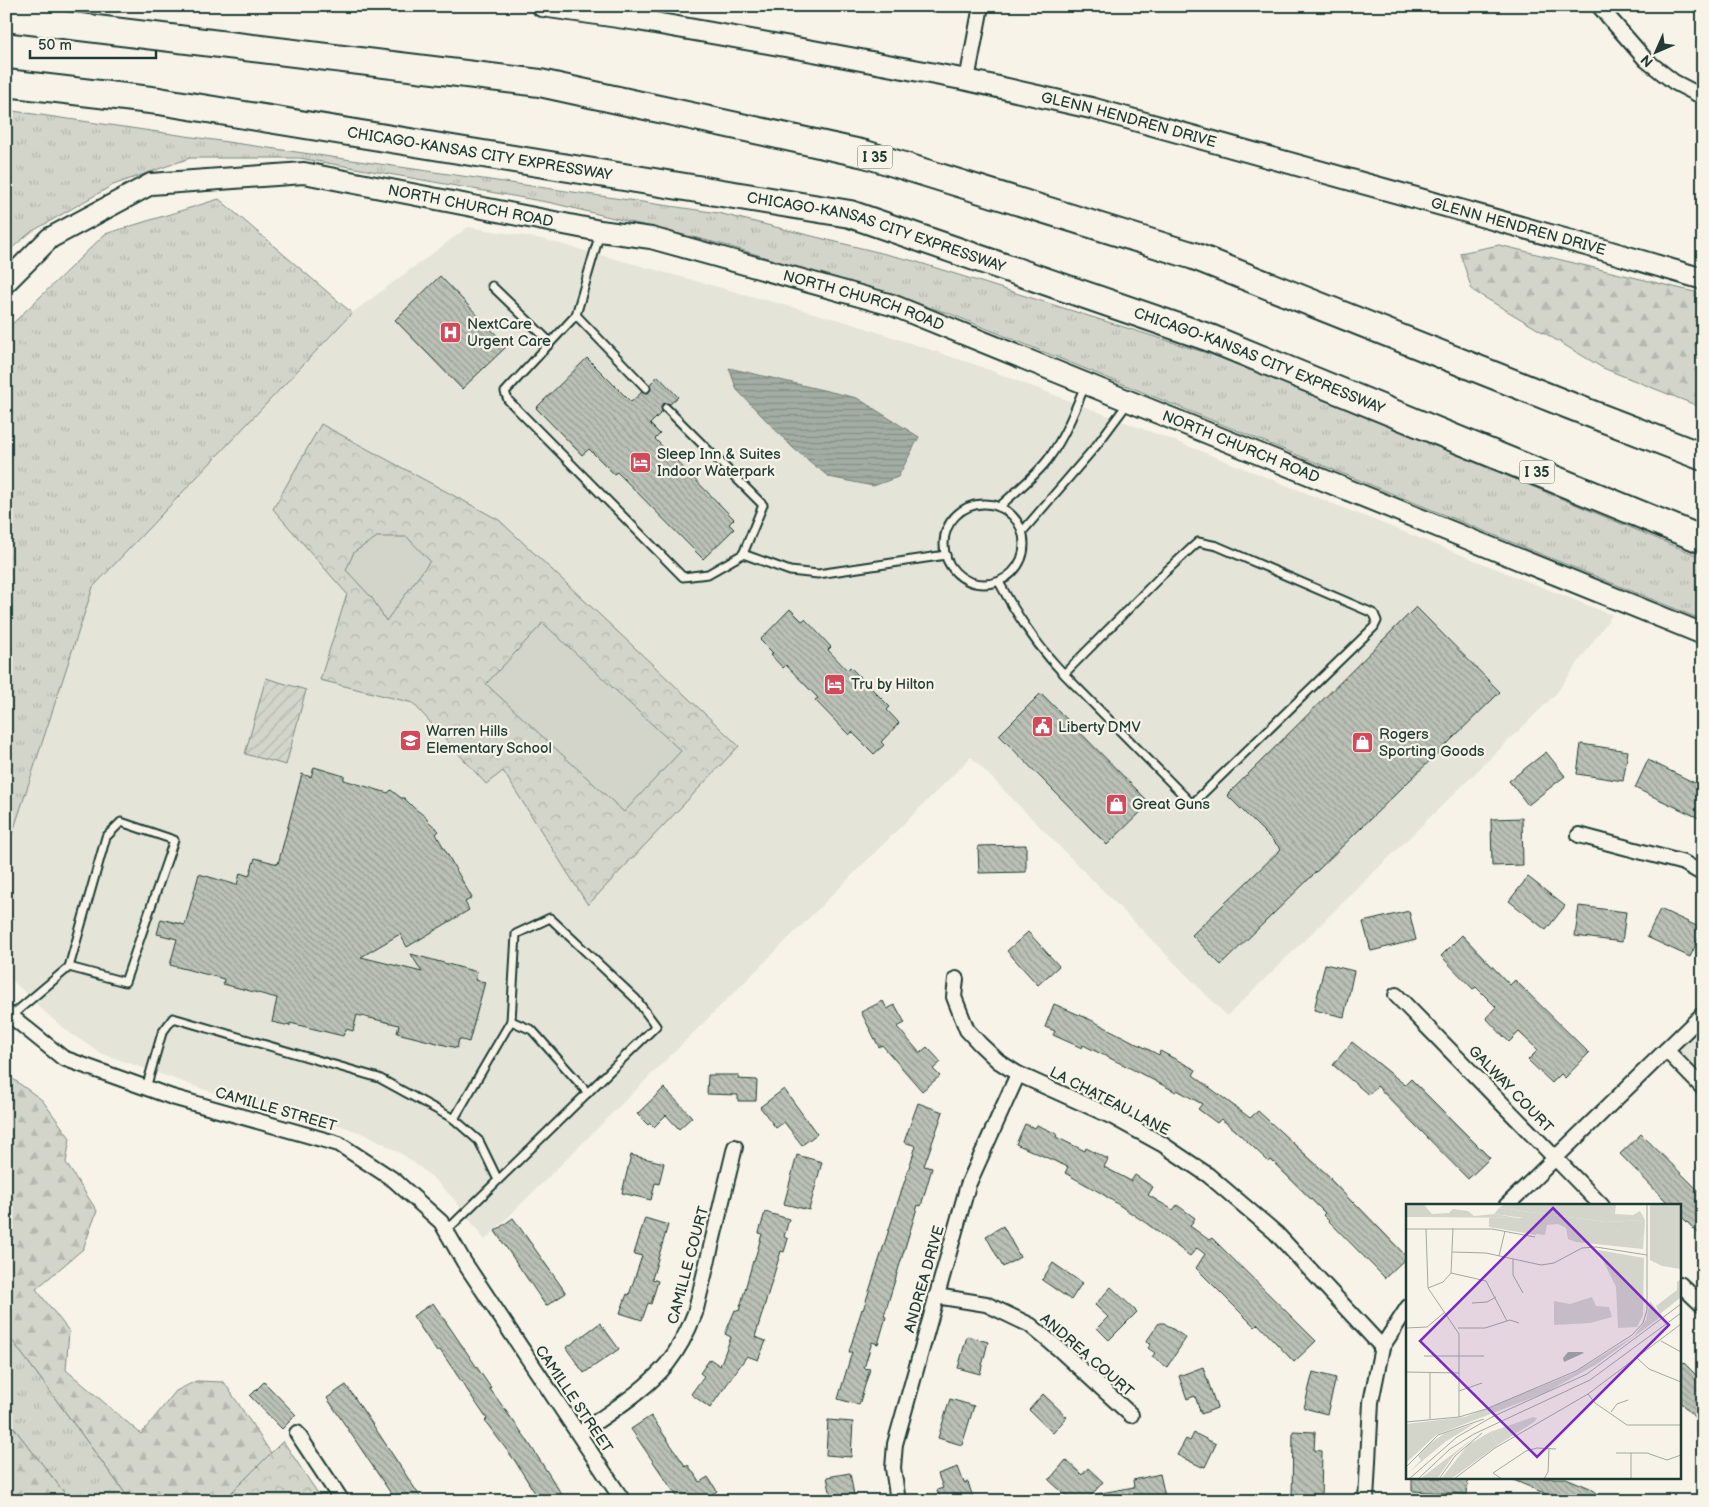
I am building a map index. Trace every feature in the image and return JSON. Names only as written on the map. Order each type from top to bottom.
[{"type":"highway","name":"I 35","points":[[6,18],[540,82],[865,154],[1194,256],[1561,403],[1703,457]]},
{"type":"highway","name":"CHICAGO-KANSAS CITY EXPRESSWAY","points":[[6,83],[159,101],[850,214],[1210,338],[1703,540]]},
{"type":"main road","name":"GLENN HENDREN DRIVE","points":[[542,6],[638,20],[967,80],[1110,114],[1703,279]]},
{"type":"main road","name":"NORTH CHURCH ROAD","points":[[6,282],[50,238],[151,184],[304,173],[600,231],[651,238],[892,305],[1085,385],[1129,401],[1703,634]]},
{"type":"street","points":[[967,80],[981,6]]},
{"type":"street","points":[[1600,6],[1646,60],[1674,82],[1703,97]]},
{"type":"street","points":[[1578,835],[1684,863],[1703,874]]},
{"type":"street","name":"LA CHATEAU LANE","points":[[956,979],[954,997],[967,1030],[998,1060],[1018,1074],[1113,1118],[1162,1144],[1208,1175],[1276,1233],[1382,1347]]},
{"type":"street","name":"GALWAY COURT","points":[[1396,995],[1600,1204]]},
{"type":"street","name":"CAMILLE STREET","points":[[9,1014],[63,1058],[172,1097],[339,1144],[394,1180],[441,1222],[464,1262],[623,1501]]},
{"type":"street","points":[[1508,1204],[1703,1014]]},
{"type":"street","points":[[1666,1050],[1703,1088]]},
{"type":"street","name":"ANDREA DRIVE","points":[[898,1501],[893,1468],[895,1444],[936,1296],[968,1185],[1018,1074]]},
{"type":"street","name":"CAMILLE COURT","points":[[579,1434],[652,1380],[668,1363],[686,1334],[695,1313],[735,1147]]},
{"type":"street","points":[[1682,1286],[1703,1306]]},
{"type":"street","name":"ANDREA COURT","points":[[936,1296],[986,1304],[1030,1325],[1059,1349],[1130,1415]]},
{"type":"street","points":[[1366,1501],[1371,1402],[1382,1347],[1406,1310]]},
{"type":"street","points":[[297,1433],[342,1501]]},
{"type":"lane","points":[[600,231],[576,315],[505,392],[508,400],[683,577],[708,574],[743,554],[763,505],[666,408]]},
{"type":"lane","points":[[492,286],[550,342]]},
{"type":"lane","points":[[576,315],[646,388]]},
{"type":"lane","points":[[998,508],[1048,460],[1072,418],[1085,385]]},
{"type":"lane","points":[[1022,532],[1096,446],[1129,401]]},
{"type":"lane","points":[[979,505],[998,508],[1013,517],[1022,532],[1024,547],[1020,561],[1008,577],[998,582],[980,584],[962,578],[949,564],[946,555],[945,536],[948,526],[961,512],[979,505]]},
{"type":"lane","points":[[998,582],[1029,633],[1044,653],[1064,674],[1192,804],[1374,627],[1377,621],[1374,614],[1368,611],[1217,546],[1198,542],[1162,575],[1064,674]]},
{"type":"lane","points":[[743,554],[790,571],[818,574],[946,555]]},
{"type":"lane","points":[[9,1014],[70,967],[106,837],[121,822],[174,840],[126,982],[70,967]]},
{"type":"lane","points":[[446,1231],[656,1026],[636,999],[550,918],[516,934],[511,1021],[454,1119]]},
{"type":"lane","points":[[146,1088],[162,1033],[173,1018],[379,1078],[454,1119],[479,1141],[498,1180]]},
{"type":"lane","points":[[511,1021],[532,1030],[588,1093]]},
{"type":"shaded area","points":[[468,227],[542,239],[850,323],[979,366],[1198,450],[1612,615],[1555,695],[1227,1016],[971,757],[485,1240],[454,1199],[431,1176],[405,1156],[372,1137],[281,1108],[226,1097],[100,1053],[49,1016],[6,974],[6,853],[93,587],[352,313]]},
{"type":"shaded area","points":[[729,368],[857,398],[919,437],[898,477],[873,486],[829,477],[793,448],[737,390]]},
{"type":"shaded area","points":[[1703,1026],[1703,1102],[1664,1062]]},
{"type":"green space","points":[[6,110],[718,213],[914,261],[1238,363],[1703,558],[1703,620],[948,313],[725,245],[552,203],[299,158],[190,158],[113,185],[31,232],[6,253]]},
{"type":"green space","points":[[219,199],[352,313],[93,587],[6,853],[6,330],[105,234]]},
{"type":"green space","points":[[1499,245],[1703,294],[1703,408],[1603,368],[1472,290],[1460,253]]},
{"type":"green space","points":[[321,424],[499,520],[739,746],[588,905],[503,771],[486,784],[413,703],[320,680],[347,594],[273,509]]},
{"type":"green space","points":[[377,537],[407,537],[430,561],[386,621],[372,598],[346,570],[354,552]]},
{"type":"green space","points":[[543,623],[681,751],[624,812],[486,684]]},
{"type":"green space","points":[[266,678],[306,690],[286,765],[245,754]]},
{"type":"green space","points":[[6,1074],[42,1100],[70,1138],[66,1163],[97,1211],[83,1249],[36,1289],[69,1331],[66,1370],[141,1434],[176,1391],[196,1381],[224,1382],[271,1453],[223,1501],[131,1501],[6,1332]]},
{"type":"green space","points":[[6,1332],[131,1501],[71,1501],[6,1418]]},
{"type":"green space","points":[[6,1418],[71,1501],[6,1501]]},
{"type":"green space","points":[[283,1441],[323,1501],[223,1501]]},
{"type":"building","name":"NextCare Urgent Care","points":[[440,276],[507,346],[462,389],[395,320]]},
{"type":"building","name":"Sleep Inn & Suites Indoor Waterpark","points":[[587,358],[631,402],[642,392],[647,393],[650,391],[650,384],[658,376],[678,397],[670,404],[663,404],[661,407],[662,412],[650,424],[660,434],[655,439],[734,519],[729,524],[734,529],[703,559],[617,472],[614,474],[589,449],[582,455],[536,408]]},
{"type":"building","name":"Rogers Sporting Goods","points":[[1416,607],[1500,692],[1221,965],[1192,935],[1281,849],[1227,795]]},
{"type":"building","name":"Tru by Hilton","points":[[790,609],[802,621],[805,619],[831,647],[828,650],[847,670],[850,667],[890,707],[887,710],[899,723],[881,742],[884,745],[874,754],[852,732],[849,735],[815,700],[818,698],[786,665],[783,668],[771,655],[773,653],[760,640]]},
{"type":"building","points":[[1041,693],[1150,803],[1107,845],[999,735]]},
{"type":"building","points":[[1581,744],[1628,751],[1623,781],[1577,774]]},
{"type":"building","points":[[1546,752],[1565,776],[1528,805],[1509,781]]},
{"type":"building","points":[[1648,760],[1703,787],[1703,820],[1635,788]]},
{"type":"building","points":[[314,767],[344,776],[344,780],[388,793],[391,790],[401,798],[404,798],[439,831],[436,834],[472,898],[465,902],[469,910],[407,947],[400,934],[361,957],[422,972],[411,954],[477,972],[475,980],[485,982],[469,1042],[459,1039],[457,1048],[397,1033],[399,1025],[357,1015],[353,1031],[346,1029],[343,1036],[290,1023],[290,1026],[272,1022],[277,998],[223,984],[224,979],[170,965],[177,939],[157,934],[161,919],[185,925],[199,874],[237,885],[240,873],[249,876],[255,858],[278,864],[302,774],[311,777]]},
{"type":"building","points":[[1522,818],[1523,865],[1492,866],[1491,819]]},
{"type":"building","points":[[1026,845],[1026,872],[979,873],[978,846]]},
{"type":"building","points":[[1528,877],[1565,906],[1546,930],[1509,901]]},
{"type":"building","points":[[1579,906],[1626,912],[1622,942],[1575,936]]},
{"type":"building","points":[[1660,909],[1703,929],[1690,957],[1647,937]]},
{"type":"building","points":[[1409,911],[1416,940],[1371,951],[1363,922]]},
{"type":"building","points":[[1028,932],[1059,966],[1038,985],[1007,951]]},
{"type":"building","points":[[1462,935],[1510,985],[1515,980],[1589,1053],[1565,1078],[1561,1074],[1552,1083],[1528,1060],[1538,1050],[1519,1032],[1509,1042],[1486,1018],[1496,1007],[1476,987],[1473,989],[1441,956]]},
{"type":"building","points":[[1325,964],[1354,971],[1344,1017],[1314,1010]]},
{"type":"building","points":[[883,1001],[887,1009],[895,1005],[905,1023],[897,1027],[920,1053],[927,1047],[941,1062],[933,1069],[940,1076],[922,1091],[882,1045],[879,1047],[861,1012]]},
{"type":"building","points":[[1054,1004],[1091,1020],[1159,1055],[1160,1051],[1196,1070],[1193,1075],[1250,1118],[1258,1111],[1331,1178],[1406,1258],[1385,1278],[1323,1215],[1325,1213],[1271,1160],[1269,1162],[1221,1119],[1217,1123],[1198,1109],[1202,1104],[1083,1045],[1082,1048],[1053,1035],[1055,1031],[1045,1027]]},
{"type":"building","points":[[1352,1042],[1405,1085],[1411,1079],[1490,1158],[1468,1179],[1377,1086],[1369,1095],[1333,1065]]},
{"type":"building","points":[[708,1075],[739,1075],[738,1079],[757,1080],[756,1101],[738,1101],[738,1095],[707,1094]]},
{"type":"building","points":[[664,1088],[692,1117],[679,1129],[666,1115],[654,1127],[650,1123],[648,1125],[637,1114]]},
{"type":"building","points":[[784,1089],[817,1134],[802,1145],[784,1122],[776,1128],[760,1107]]},
{"type":"building","points":[[918,1103],[943,1112],[924,1166],[932,1168],[921,1206],[918,1205],[884,1316],[886,1317],[878,1344],[872,1342],[864,1368],[870,1369],[859,1405],[838,1399],[862,1309],[916,1146],[904,1142]]},
{"type":"building","points":[[1025,1124],[1035,1128],[1037,1125],[1057,1134],[1056,1137],[1085,1151],[1086,1148],[1108,1159],[1104,1167],[1131,1181],[1135,1175],[1153,1187],[1148,1195],[1173,1210],[1177,1205],[1195,1218],[1190,1226],[1209,1240],[1212,1238],[1316,1341],[1294,1362],[1258,1324],[1255,1327],[1196,1268],[1205,1254],[1197,1248],[1190,1256],[1146,1223],[1101,1193],[1065,1173],[1068,1167],[1016,1144]]},
{"type":"building","points":[[1641,1134],[1703,1195],[1703,1238],[1682,1217],[1682,1204],[1669,1204],[1620,1154]]},
{"type":"building","points":[[631,1155],[664,1163],[659,1184],[655,1183],[651,1200],[622,1193]]},
{"type":"building","points":[[797,1155],[822,1162],[809,1210],[784,1204]]},
{"type":"building","points":[[765,1212],[789,1219],[784,1237],[788,1239],[784,1252],[781,1251],[755,1337],[766,1341],[758,1360],[747,1356],[710,1408],[691,1394],[704,1376],[700,1373],[710,1359],[720,1366],[731,1337],[725,1334],[735,1310],[739,1311],[762,1234],[759,1233]]},
{"type":"building","points":[[513,1218],[566,1293],[546,1306],[495,1231]]},
{"type":"building","points":[[645,1218],[668,1225],[652,1279],[658,1281],[651,1304],[648,1303],[642,1320],[620,1313],[627,1294],[629,1295],[642,1256],[634,1254]]},
{"type":"building","points":[[1003,1226],[1020,1257],[1003,1267],[986,1236]]},
{"type":"building","points":[[1053,1263],[1082,1283],[1071,1300],[1042,1280]]},
{"type":"building","points":[[1111,1287],[1137,1312],[1109,1340],[1097,1328],[1108,1317],[1095,1305]]},
{"type":"building","points":[[433,1303],[490,1389],[525,1437],[566,1501],[540,1501],[515,1461],[485,1421],[487,1419],[440,1350],[437,1352],[413,1316]]},
{"type":"building","points":[[600,1323],[619,1349],[584,1373],[566,1348]]},
{"type":"building","points":[[1159,1323],[1164,1323],[1186,1338],[1167,1367],[1152,1357],[1155,1353],[1148,1348],[1151,1344],[1146,1342]]},
{"type":"building","points":[[967,1336],[988,1342],[980,1374],[958,1368]]},
{"type":"building","points":[[1682,1361],[1703,1382],[1703,1426],[1682,1404]]},
{"type":"building","points":[[1203,1367],[1217,1408],[1201,1414],[1195,1396],[1187,1399],[1179,1376]]},
{"type":"building","points":[[1313,1372],[1336,1378],[1327,1414],[1304,1408]]},
{"type":"building","points":[[264,1382],[296,1415],[282,1429],[250,1396]]},
{"type":"building","points":[[346,1385],[423,1501],[396,1501],[327,1398]]},
{"type":"building","points":[[1043,1394],[1067,1417],[1053,1433],[1029,1410]]},
{"type":"building","points":[[950,1399],[974,1406],[962,1445],[938,1438]]},
{"type":"building","points":[[651,1416],[686,1467],[688,1465],[700,1482],[708,1477],[717,1491],[702,1501],[680,1501],[631,1429]]},
{"type":"building","points":[[828,1420],[853,1422],[851,1457],[826,1455]]},
{"type":"building","points":[[1293,1431],[1315,1432],[1314,1450],[1322,1451],[1321,1501],[1292,1501]]},
{"type":"building","points":[[1194,1433],[1216,1444],[1205,1467],[1177,1455],[1186,1439],[1190,1441]]},
{"type":"building","points":[[1066,1460],[1082,1475],[1088,1468],[1103,1482],[1086,1501],[1072,1501],[1049,1480]]},
{"type":"building","points":[[958,1467],[964,1483],[968,1482],[974,1501],[941,1501],[937,1490],[943,1488],[938,1474]]},
{"type":"building","points":[[850,1473],[855,1501],[832,1501],[827,1477]]},
{"type":"building","points":[[1160,1474],[1166,1501],[1096,1501],[1096,1494],[1134,1487],[1133,1480]]},
{"type":"building","points":[[1412,1480],[1468,1480],[1467,1494],[1412,1491]]},
{"type":"building","points":[[1514,1480],[1571,1480],[1590,1488],[1608,1501],[1557,1501],[1544,1495],[1544,1493]]},
{"type":"place","name":"NextCare Urgent Care","points":[[451,333]]},
{"type":"place","name":"Sleep Inn & Suites Indoor Waterpark","points":[[641,463]]},
{"type":"place","name":"Tru by Hilton","points":[[835,684]]},
{"type":"place","name":"Liberty DMV","points":[[1042,727]]},
{"type":"place","name":"Warren Hills Elementary School","points":[[410,740]]},
{"type":"place","name":"Rogers Sporting Goods","points":[[1363,743]]},
{"type":"place","name":"Great Guns","points":[[1116,804]]}]
